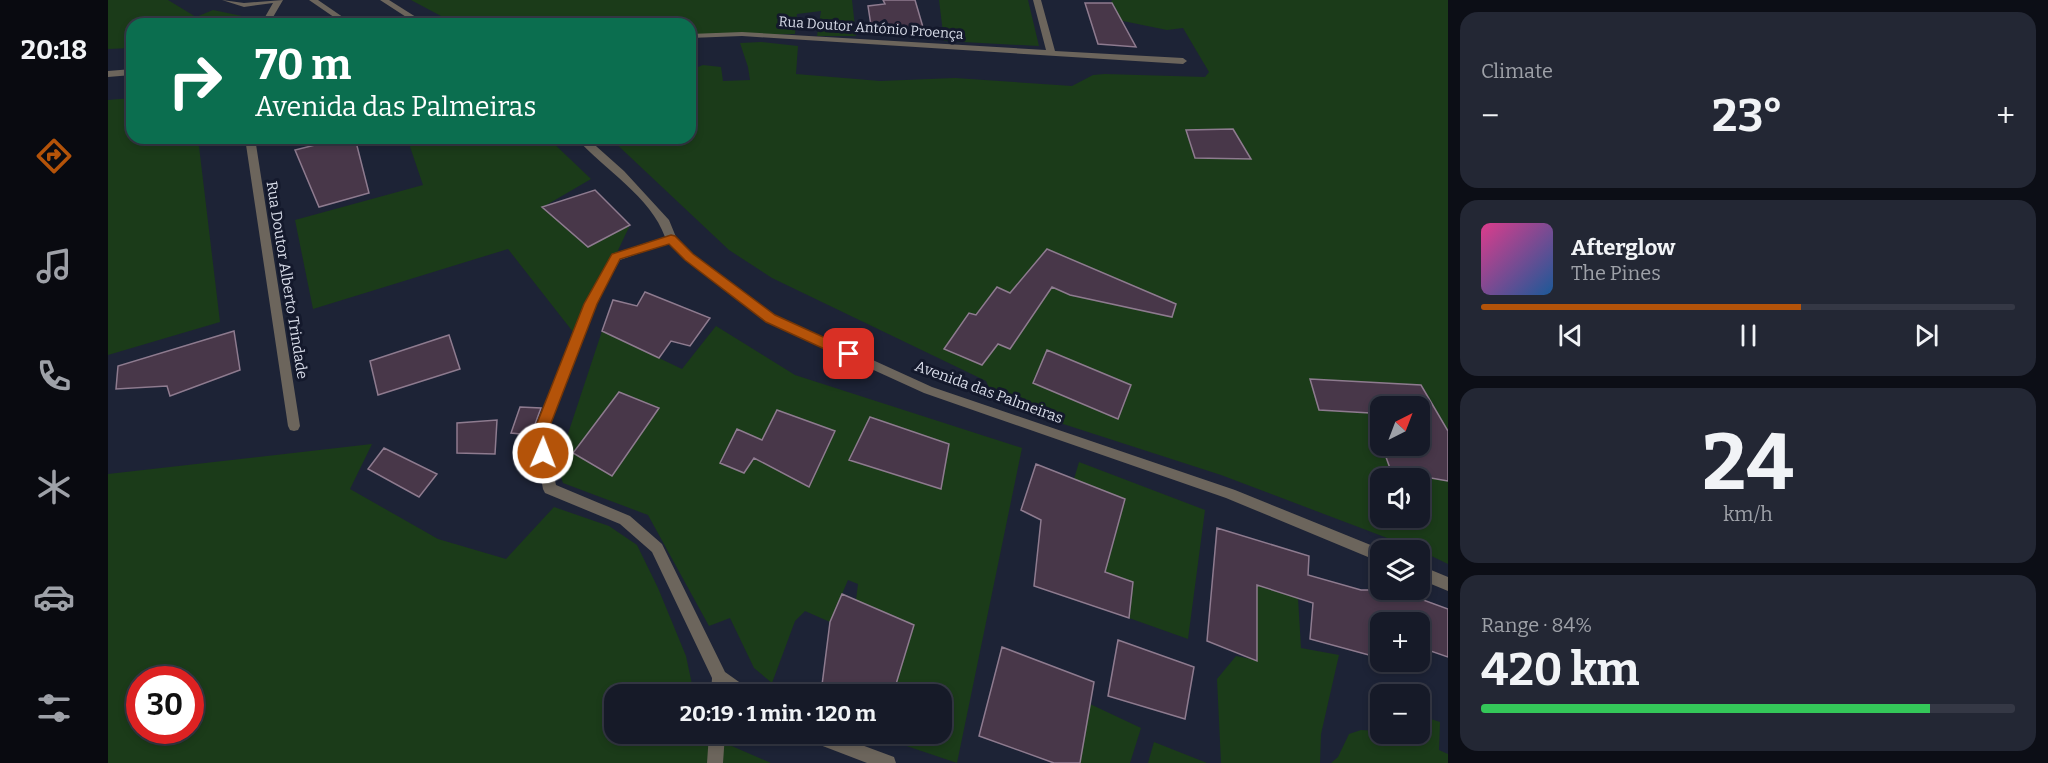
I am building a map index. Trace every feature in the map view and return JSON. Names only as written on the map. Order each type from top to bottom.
[{"type":"street","points":[[226,0],[244,5],[279,0]]},
{"type":"street","points":[[268,18],[279,0]]},
{"type":"street","points":[[313,0],[340,18]]},
{"type":"street","points":[[384,0],[413,18]]},
{"type":"street","points":[[1037,0],[1051,53]]},
{"type":"street","name":"Rua Doutor António Proença","points":[[696,36],[742,34],[1183,61]]},
{"type":"street","points":[[108,74],[126,72]]},
{"type":"street","name":"Rua Doutor Alberto Trindade","points":[[251,144],[294,426]]},
{"type":"street","name":"Avenida das Palmeiras","points":[[588,144],[621,173],[665,222],[671,239],[689,257],[770,318],[928,390],[1230,494],[1370,552]]},
{"type":"street","points":[[671,239],[616,256],[590,304],[539,436],[550,489],[625,520],[657,548],[720,677],[730,684]]},
{"type":"street","points":[[1430,577],[1448,584]]},
{"type":"street","points":[[720,677],[720,684]]},
{"type":"street","points":[[716,763],[717,744]]},
{"type":"street","points":[[839,744],[888,763]]},
{"type":"green space","points":[[108,0],[168,0],[196,17],[213,10],[242,16],[241,18],[126,18],[126,48],[108,49]]},
{"type":"green space","points":[[411,0],[852,0],[856,36],[817,36],[821,11],[797,14],[795,34],[696,36],[696,18],[445,18]]},
{"type":"green space","points":[[939,0],[1028,0],[1039,46],[944,41]]},
{"type":"green space","points":[[1113,0],[1448,0],[1448,564],[1430,555],[1430,540],[1393,540],[1221,475],[995,402],[986,381],[772,278],[729,250],[616,144],[696,144],[696,68],[703,65],[721,67],[723,81],[750,80],[740,43],[761,42],[798,46],[796,74],[880,81],[955,78],[1072,86],[1093,75],[1205,77],[1209,72],[1183,28],[1167,30],[1118,20],[1119,15],[1111,1]]},
{"type":"green space","points":[[126,98],[126,144],[199,144],[220,322],[108,355],[108,100]]},
{"type":"green space","points":[[409,144],[554,144],[591,179],[543,207],[588,247],[630,225],[577,337],[508,249],[313,309],[295,220],[423,185]]},
{"type":"green space","points":[[716,326],[795,375],[1022,448],[957,763],[901,744],[952,744],[952,684],[896,684],[914,625],[856,600],[858,584],[848,580],[830,622],[805,611],[795,621],[772,683],[754,668],[730,618],[709,626],[648,515],[563,483],[557,467],[602,331],[682,369]]},
{"type":"green space","points":[[372,444],[350,489],[438,539],[506,559],[554,507],[609,526],[637,545],[658,588],[686,656],[692,684],[604,684],[604,744],[727,744],[771,763],[108,763],[108,474]]},
{"type":"green space","points":[[1079,462],[1205,510],[1188,639],[1129,618],[1133,582],[1102,571],[1111,552],[1125,499],[1074,479]]},
{"type":"green space","points":[[1257,585],[1298,598],[1301,648],[1339,655],[1321,734],[1320,763],[1221,763],[1217,679],[1236,656],[1257,660]]},
{"type":"green space","points":[[1090,704],[1141,728],[1130,763],[1080,763]]},
{"type":"green space","points":[[1430,719],[1440,722],[1439,750],[1448,754],[1448,763],[1331,763],[1338,757],[1349,734],[1361,730],[1370,730],[1370,744],[1430,744]]},
{"type":"green space","points":[[1154,742],[1207,763],[1148,763]]},
{"type":"building","points":[[883,0],[915,0],[925,34],[872,32],[868,6],[885,4]]},
{"type":"building","points":[[1085,3],[1112,3],[1136,47],[1098,44]]},
{"type":"building","points":[[1233,129],[1251,159],[1195,158],[1186,130]]},
{"type":"building","points":[[319,144],[357,144],[369,193],[319,207],[295,150]]},
{"type":"building","points":[[595,190],[630,225],[588,247],[542,207]]},
{"type":"building","points":[[1047,249],[1176,304],[1172,317],[1070,295],[1052,287],[1010,349],[998,344],[982,365],[944,349],[969,313],[976,315],[997,287],[1010,293]]},
{"type":"building","points":[[645,292],[710,318],[690,346],[671,341],[659,358],[602,331],[613,300],[637,306]]},
{"type":"building","points":[[234,331],[240,370],[170,396],[167,386],[116,389],[118,366]]},
{"type":"building","points":[[449,335],[460,369],[378,395],[370,361]]},
{"type":"building","points":[[1047,350],[1131,385],[1118,419],[1033,383]]},
{"type":"building","points":[[1310,379],[1421,385],[1427,396],[1370,396],[1370,413],[1319,410]]},
{"type":"building","points":[[619,392],[659,408],[612,476],[573,453]]},
{"type":"building","points":[[1430,400],[1448,431],[1448,481],[1430,478],[1430,468],[1390,468],[1386,456],[1430,456]]},
{"type":"building","points":[[520,407],[541,408],[531,435],[511,433]]},
{"type":"building","points":[[777,410],[835,431],[809,487],[754,458],[744,473],[720,463],[737,429],[762,440]]},
{"type":"building","points":[[870,417],[949,444],[941,489],[849,460]]},
{"type":"building","points":[[497,420],[495,454],[457,453],[457,423]]},
{"type":"building","points":[[384,448],[437,474],[419,497],[368,469]]},
{"type":"building","points":[[1036,464],[1125,499],[1105,572],[1133,582],[1129,618],[1034,586],[1041,520],[1021,510]]},
{"type":"building","points":[[1217,528],[1309,556],[1308,575],[1361,590],[1370,590],[1370,600],[1423,600],[1448,609],[1448,657],[1430,651],[1430,612],[1370,612],[1370,655],[1310,639],[1313,603],[1257,585],[1257,661],[1207,641]]},
{"type":"building","points":[[842,594],[914,625],[896,684],[822,684],[830,622]]},
{"type":"building","points":[[1118,640],[1194,667],[1185,719],[1108,696]]},
{"type":"building","points":[[1002,647],[1094,682],[1080,763],[1054,763],[979,736]]},
{"type":"route","points":[[543,453],[539,436],[590,304],[616,256],[634,250],[671,239],[689,257],[770,318],[849,354]]}]
